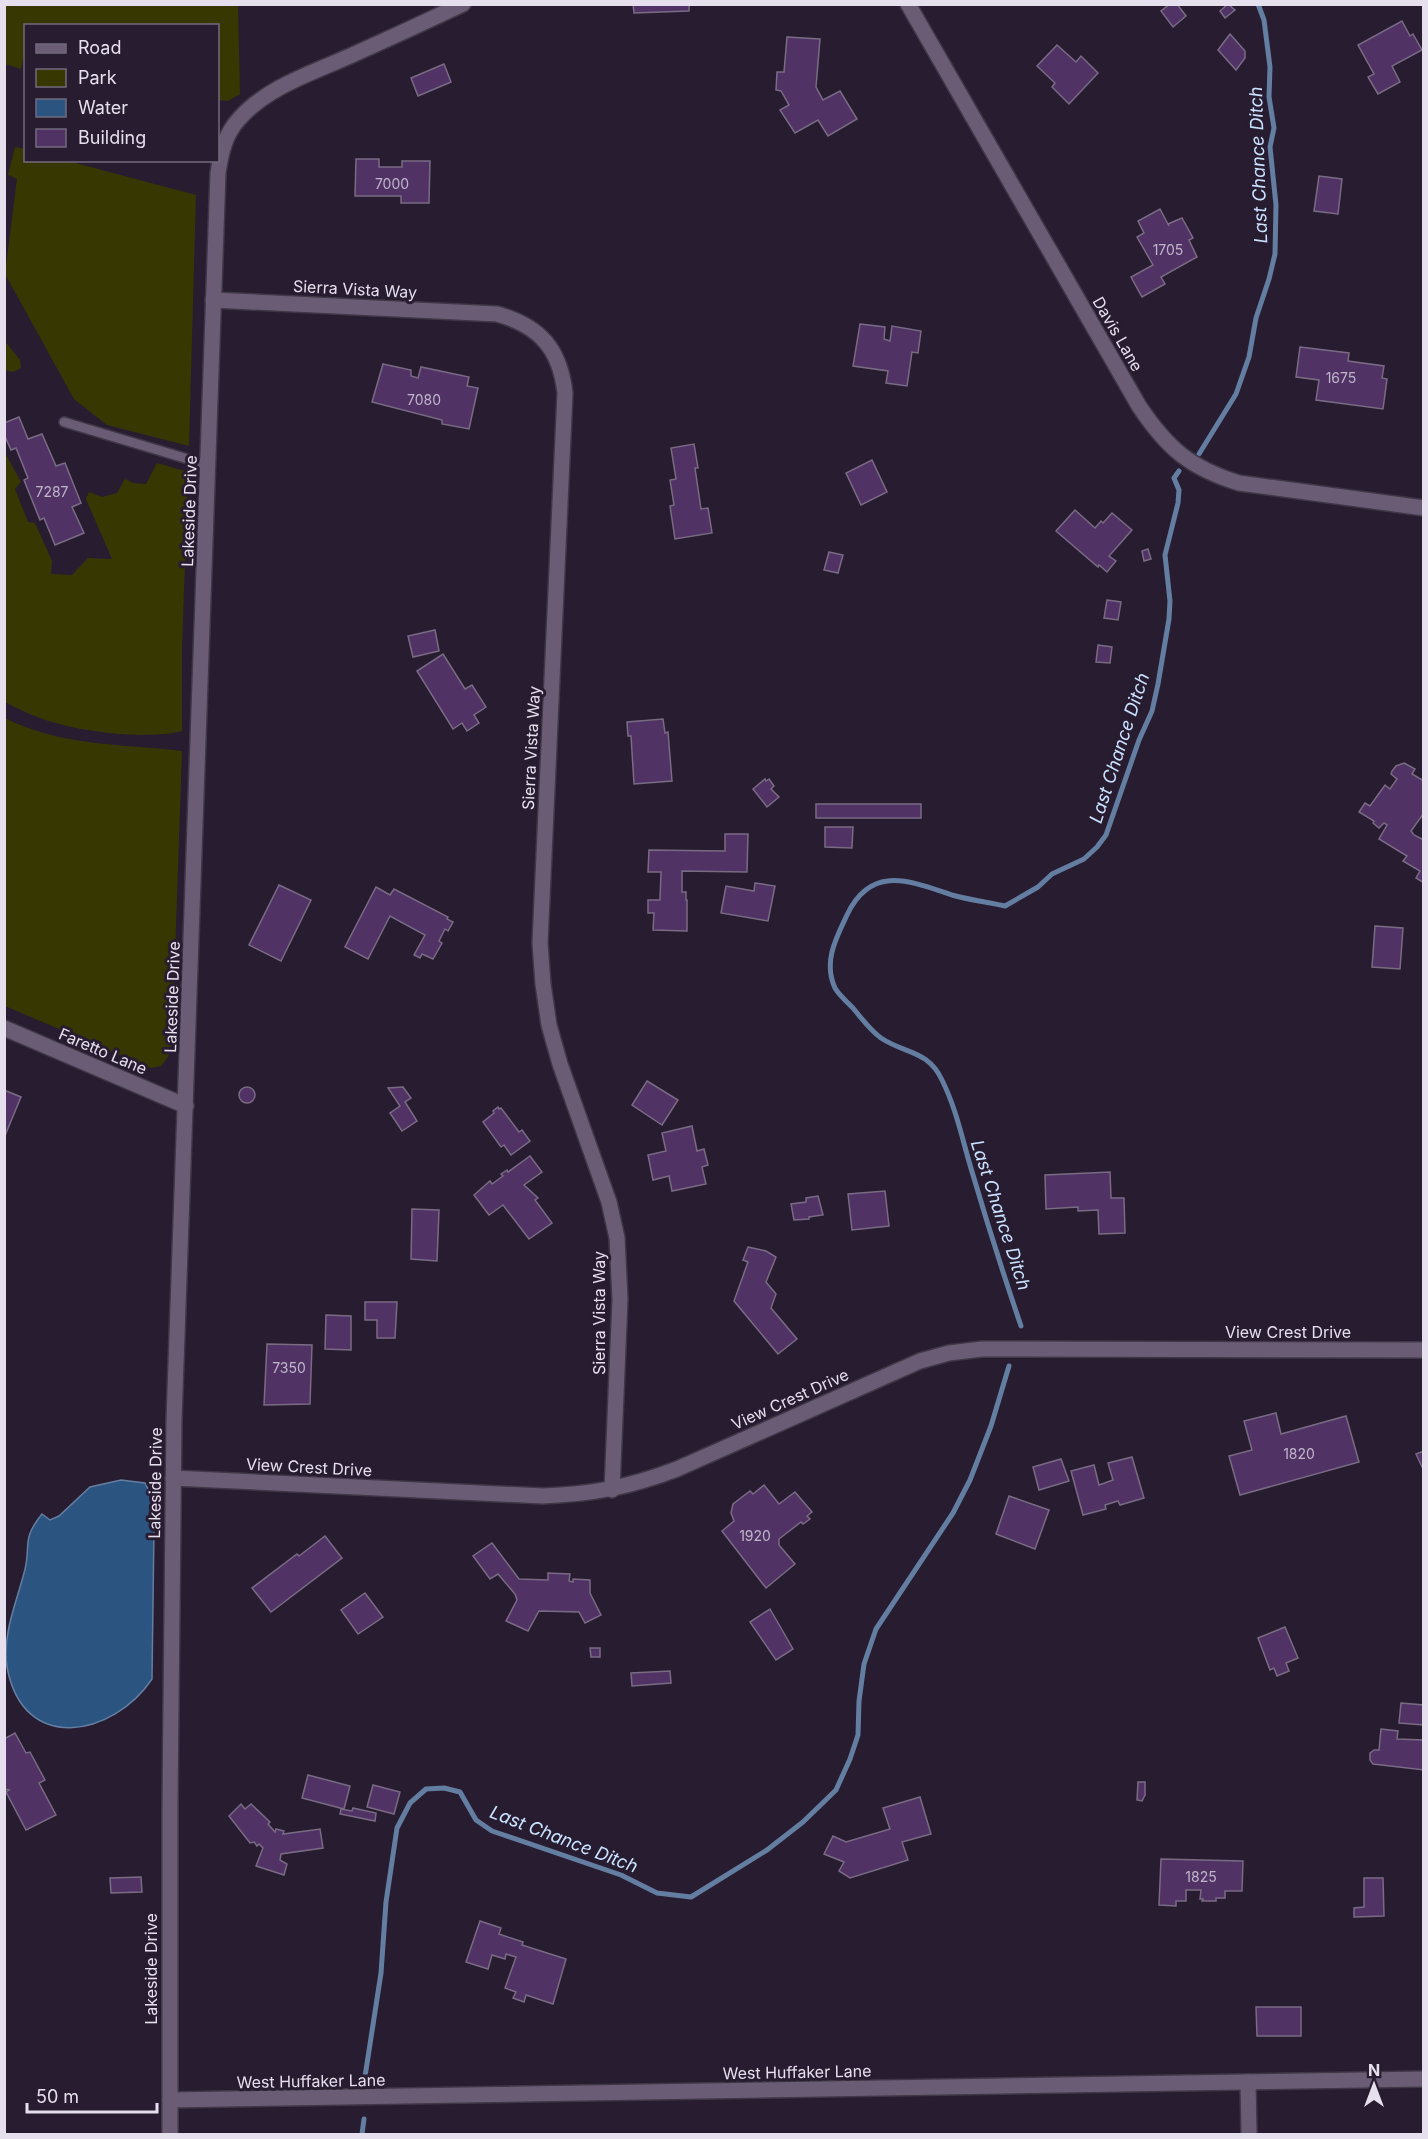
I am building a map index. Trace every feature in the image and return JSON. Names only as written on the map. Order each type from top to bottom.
[{"type":"street","name":"Lakeside Drive","points":[[170,2134],[173,1478],[218,173],[224,141],[239,118],[259,101],[295,80],[462,4]]},
{"type":"street","name":"Davis Lane","points":[[908,4],[1138,406],[1170,447],[1197,467],[1215,476],[1239,483],[1424,508]]},
{"type":"street","name":"Sierra Vista Way","points":[[213,300],[497,314],[515,319],[532,329],[557,357],[565,393],[540,943],[549,1025],[560,1064],[609,1202],[617,1238],[620,1299],[612,1490]]},
{"type":"street","name":"Faretto Lane","points":[[4,1028],[186,1106]]},
{"type":"street","name":"View Crest Drive","points":[[173,1478],[543,1496],[579,1494],[612,1490],[677,1469],[920,1361],[950,1353],[982,1349],[1424,1350]]},
{"type":"street","name":"West Huffaker Lane","points":[[170,2100],[1424,2079]]},
{"type":"street","points":[[1248,2082],[1249,2134]]},
{"type":"lane","points":[[64,422],[208,465]]},
{"type":"green space","points":[[4,5],[238,5],[240,94],[228,101],[219,100],[219,24],[24,24],[24,54],[21,69],[5,64]]},
{"type":"green space","points":[[15,147],[24,149],[24,162],[72,162],[196,195],[189,446],[107,425],[74,399],[5,274],[17,179],[8,175]]},
{"type":"green space","points":[[4,340],[20,360],[21,368],[13,372],[5,370]]},
{"type":"green space","points":[[4,451],[21,482],[15,489],[28,522],[35,523],[52,561],[51,574],[72,575],[88,558],[112,559],[86,499],[89,492],[102,497],[117,493],[125,479],[133,483],[146,484],[157,463],[188,472],[182,649],[182,731],[167,734],[131,735],[74,728],[43,719],[5,702]]},
{"type":"green space","points":[[5,718],[47,734],[69,739],[182,751],[172,1044],[168,1057],[161,1066],[151,1068],[5,1006]]},
{"type":"water","points":[[121,1480],[145,1483],[151,1495],[154,1528],[152,1679],[135,1699],[115,1714],[93,1724],[71,1728],[50,1725],[31,1714],[16,1695],[7,1667],[8,1631],[26,1564],[29,1537],[42,1514],[50,1520],[59,1516],[90,1487]]},
{"type":"building","points":[[633,4],[689,4],[689,11],[634,13]]},
{"type":"building","points":[[1170,4],[1177,4],[1186,16],[1173,27],[1161,11]]},
{"type":"building","points":[[1228,4],[1235,10],[1225,18],[1220,11]]},
{"type":"building","points":[[1402,21],[1410,36],[1413,34],[1422,50],[1392,66],[1400,82],[1378,94],[1368,77],[1374,74],[1358,45]]},
{"type":"building","points":[[1230,34],[1245,51],[1245,58],[1236,70],[1218,50]]},
{"type":"building","points":[[787,37],[820,39],[816,87],[823,100],[840,91],[857,119],[828,136],[818,120],[795,133],[780,110],[789,105],[781,91],[776,90],[777,72],[784,72]]},
{"type":"building","points":[[1057,45],[1076,62],[1081,56],[1098,73],[1069,104],[1052,87],[1055,83],[1037,66]]},
{"type":"building","points":[[444,64],[451,82],[418,96],[411,78]]},
{"type":"building","points":[[356,159],[379,159],[379,167],[402,167],[402,161],[430,161],[429,203],[401,203],[401,196],[355,196]]},
{"type":"building","points":[[1319,176],[1342,179],[1338,214],[1314,211]]},
{"type":"building","points":[[1160,209],[1169,226],[1168,224],[1182,218],[1193,238],[1189,240],[1197,257],[1161,277],[1165,284],[1142,297],[1131,277],[1153,265],[1137,237],[1144,233],[1138,221]]},
{"type":"building","points":[[860,324],[885,327],[884,339],[890,341],[892,326],[921,331],[918,353],[912,352],[907,386],[886,383],[888,371],[853,366]]},
{"type":"building","points":[[1300,347],[1349,353],[1348,361],[1384,366],[1382,378],[1387,379],[1383,409],[1316,400],[1319,380],[1296,377]]},
{"type":"building","points":[[383,364],[411,370],[411,376],[418,378],[421,367],[469,377],[467,386],[478,388],[469,429],[442,424],[442,420],[372,402]]},
{"type":"building","points":[[19,417],[28,439],[42,434],[56,466],[65,463],[81,503],[72,507],[84,533],[55,545],[44,518],[40,520],[24,480],[28,478],[16,448],[11,450],[4,434],[4,423]]},
{"type":"building","points":[[694,444],[701,509],[708,508],[712,533],[675,539],[670,506],[674,505],[670,480],[676,479],[671,448]]},
{"type":"building","points":[[872,460],[887,492],[861,505],[846,473]]},
{"type":"building","points":[[1075,510],[1095,528],[1112,513],[1132,530],[1109,556],[1116,561],[1107,572],[1056,531]]},
{"type":"building","points":[[1148,549],[1151,559],[1144,561],[1142,551]]},
{"type":"building","points":[[829,552],[843,555],[838,573],[824,570]]},
{"type":"building","points":[[1107,600],[1121,602],[1118,620],[1104,618]]},
{"type":"building","points":[[435,630],[439,651],[413,657],[408,636]]},
{"type":"building","points":[[1098,645],[1112,647],[1110,663],[1096,662]]},
{"type":"building","points":[[443,654],[465,689],[472,685],[486,707],[474,715],[479,723],[467,731],[462,723],[453,729],[417,671]]},
{"type":"building","points":[[663,719],[665,733],[668,732],[672,781],[634,784],[631,736],[628,736],[627,722]]},
{"type":"building","points":[[1404,763],[1415,769],[1412,774],[1424,781],[1424,813],[1411,831],[1424,840],[1424,883],[1416,878],[1420,871],[1403,861],[1407,856],[1379,839],[1387,825],[1384,823],[1379,828],[1373,823],[1374,821],[1359,812],[1365,803],[1370,806],[1385,785],[1390,789],[1397,779],[1391,774],[1392,771],[1396,766]]},
{"type":"building","points":[[765,779],[766,781],[769,779],[774,786],[771,789],[779,797],[767,807],[753,789]]},
{"type":"building","points":[[816,804],[921,804],[921,818],[816,818]]},
{"type":"building","points":[[825,827],[853,827],[852,848],[825,847]]},
{"type":"building","points":[[725,834],[748,834],[747,872],[682,871],[682,892],[686,892],[687,900],[687,931],[653,930],[654,913],[648,913],[648,900],[660,900],[661,872],[648,872],[649,850],[725,851]]},
{"type":"building","points":[[755,883],[775,886],[768,921],[721,913],[726,886],[754,891]]},
{"type":"building","points":[[279,885],[311,900],[281,961],[249,945]]},
{"type":"building","points":[[376,887],[390,895],[394,889],[448,917],[447,919],[453,922],[448,931],[445,929],[439,941],[442,943],[433,959],[422,954],[420,958],[414,955],[425,935],[390,916],[368,959],[345,947]]},
{"type":"building","points":[[1375,926],[1403,928],[1400,969],[1372,967]]},
{"type":"building","points":[[647,1081],[678,1100],[662,1125],[632,1105]]},
{"type":"building","points":[[244,1087],[250,1087],[255,1095],[253,1101],[244,1103],[239,1098],[239,1092]]},
{"type":"building","points":[[403,1087],[411,1098],[405,1102],[417,1121],[402,1131],[390,1113],[400,1106],[388,1088]]},
{"type":"building","points":[[4,1090],[21,1097],[4,1138]]},
{"type":"building","points":[[498,1107],[519,1132],[522,1130],[530,1141],[511,1155],[504,1145],[501,1147],[483,1122]]},
{"type":"building","points":[[692,1126],[697,1151],[704,1149],[708,1165],[702,1167],[706,1184],[672,1191],[669,1176],[653,1180],[648,1155],[666,1151],[662,1133]]},
{"type":"building","points":[[530,1156],[542,1172],[524,1185],[538,1198],[535,1200],[552,1223],[529,1239],[503,1205],[489,1215],[474,1195],[490,1181],[492,1184],[503,1176],[501,1174],[507,1170],[508,1172]]},
{"type":"building","points":[[1110,1172],[1111,1198],[1124,1198],[1125,1233],[1099,1234],[1098,1210],[1078,1211],[1078,1207],[1046,1209],[1045,1175]]},
{"type":"building","points":[[885,1191],[889,1226],[852,1230],[848,1194]]},
{"type":"building","points":[[818,1196],[823,1215],[794,1220],[791,1204],[806,1202],[806,1198]]},
{"type":"building","points":[[412,1209],[439,1210],[437,1261],[411,1259]]},
{"type":"building","points":[[748,1247],[766,1251],[776,1257],[766,1282],[776,1294],[771,1308],[797,1339],[778,1354],[734,1301],[748,1262],[743,1260]]},
{"type":"building","points":[[365,1302],[397,1302],[395,1338],[377,1338],[377,1320],[365,1320]]},
{"type":"building","points":[[326,1315],[351,1316],[351,1350],[325,1349]]},
{"type":"building","points":[[267,1344],[312,1345],[310,1404],[264,1405]]},
{"type":"building","points":[[1276,1413],[1281,1434],[1346,1416],[1359,1462],[1240,1495],[1229,1456],[1252,1450],[1244,1421]]},
{"type":"building","points":[[1424,1451],[1424,1471],[1416,1454]]},
{"type":"building","points":[[1132,1457],[1144,1498],[1120,1505],[1118,1501],[1105,1505],[1106,1509],[1083,1515],[1071,1471],[1094,1465],[1099,1485],[1113,1480],[1108,1463]]},
{"type":"building","points":[[1061,1459],[1069,1481],[1039,1490],[1033,1467]]},
{"type":"building","points":[[764,1485],[779,1504],[795,1492],[812,1512],[807,1516],[810,1519],[803,1524],[801,1522],[779,1539],[779,1545],[795,1564],[766,1588],[722,1531],[734,1521],[731,1513],[733,1504],[750,1491],[753,1494]]},
{"type":"building","points":[[1009,1496],[1049,1510],[1035,1549],[996,1534]]},
{"type":"building","points":[[325,1536],[342,1558],[271,1612],[252,1588]]},
{"type":"building","points":[[492,1543],[519,1579],[548,1580],[548,1573],[570,1574],[569,1581],[573,1582],[573,1579],[590,1580],[590,1593],[601,1615],[585,1623],[579,1612],[539,1611],[528,1631],[506,1621],[517,1600],[515,1594],[498,1574],[490,1579],[473,1556]]},
{"type":"building","points":[[365,1593],[383,1617],[358,1634],[341,1610]]},
{"type":"building","points":[[770,1609],[793,1649],[776,1660],[750,1622]]},
{"type":"building","points":[[1285,1627],[1298,1658],[1286,1663],[1289,1671],[1277,1676],[1274,1668],[1270,1670],[1258,1638]]},
{"type":"building","points":[[590,1648],[600,1648],[600,1657],[591,1657]]},
{"type":"building","points":[[670,1671],[671,1683],[632,1686],[631,1673]]},
{"type":"building","points":[[1401,1703],[1424,1705],[1424,1725],[1399,1723]]},
{"type":"building","points":[[1381,1729],[1398,1731],[1397,1739],[1424,1740],[1424,1770],[1373,1764],[1370,1760],[1370,1753],[1379,1750]]},
{"type":"building","points":[[15,1733],[26,1753],[30,1752],[45,1780],[39,1783],[56,1815],[26,1830],[6,1792],[9,1790],[4,1789],[4,1739]]},
{"type":"building","points":[[308,1775],[350,1786],[344,1809],[302,1798]]},
{"type":"building","points":[[1138,1782],[1145,1782],[1145,1795],[1142,1801],[1137,1800]]},
{"type":"building","points":[[373,1785],[400,1792],[394,1814],[367,1807]]},
{"type":"building","points":[[920,1797],[931,1834],[902,1842],[908,1860],[850,1878],[839,1871],[844,1862],[824,1854],[833,1836],[846,1842],[890,1829],[883,1808]]},
{"type":"building","points":[[241,1804],[245,1809],[251,1804],[270,1822],[268,1824],[275,1832],[276,1829],[284,1831],[283,1834],[320,1829],[323,1848],[281,1854],[280,1860],[287,1864],[284,1875],[256,1866],[263,1848],[254,1842],[250,1843],[229,1816]]},
{"type":"building","points":[[353,1808],[376,1813],[375,1821],[340,1814],[341,1809],[352,1811]]},
{"type":"building","points":[[1161,1859],[1243,1861],[1242,1891],[1225,1891],[1225,1898],[1216,1898],[1216,1901],[1202,1901],[1203,1899],[1200,1899],[1201,1890],[1186,1890],[1186,1901],[1176,1901],[1176,1906],[1159,1905]]},
{"type":"building","points":[[141,1877],[142,1892],[111,1893],[110,1878]]},
{"type":"building","points":[[1364,1878],[1383,1878],[1384,1916],[1354,1917],[1354,1908],[1364,1907]]},
{"type":"building","points":[[480,1921],[501,1928],[499,1934],[523,1942],[522,1945],[566,1959],[553,2004],[526,1995],[524,2002],[513,1998],[516,1992],[505,1988],[516,1957],[506,1954],[505,1959],[492,1955],[488,1969],[466,1962]]},
{"type":"building","points":[[1256,2007],[1301,2007],[1301,2036],[1257,2036]]},
{"type":"waterway","name":"Last Chance Ditch","points":[[1199,454],[1236,394],[1249,357],[1256,318],[1275,254],[1276,205],[1270,147],[1274,128],[1269,97],[1270,67],[1264,20],[1258,4]]},
{"type":"waterway","name":"Last Chance Ditch","points":[[1021,1326],[984,1213],[956,1115],[942,1080],[930,1063],[923,1058],[881,1038],[841,996],[835,988],[830,969],[832,950],[847,915],[857,899],[868,888],[880,883],[907,882],[958,897],[1005,906],[1038,887],[1052,874],[1084,859],[1106,835],[1139,740],[1152,711],[1158,684],[1170,601],[1165,555],[1178,503],[1179,490],[1174,478],[1179,471]]},
{"type":"waterway","name":"Last Chance Ditch","points":[[364,2083],[381,1973],[386,1902],[397,1828],[410,1803],[426,1789],[444,1788],[460,1792],[476,1820],[492,1831],[621,1875],[657,1893],[691,1897],[767,1850],[803,1822],[836,1790],[858,1735],[859,1701],[864,1664],[876,1629],[953,1513],[970,1480],[991,1426],[1009,1366]]},
{"type":"waterway","name":"Last Chance Ditch","points":[[362,2134],[364,2119]]}]
